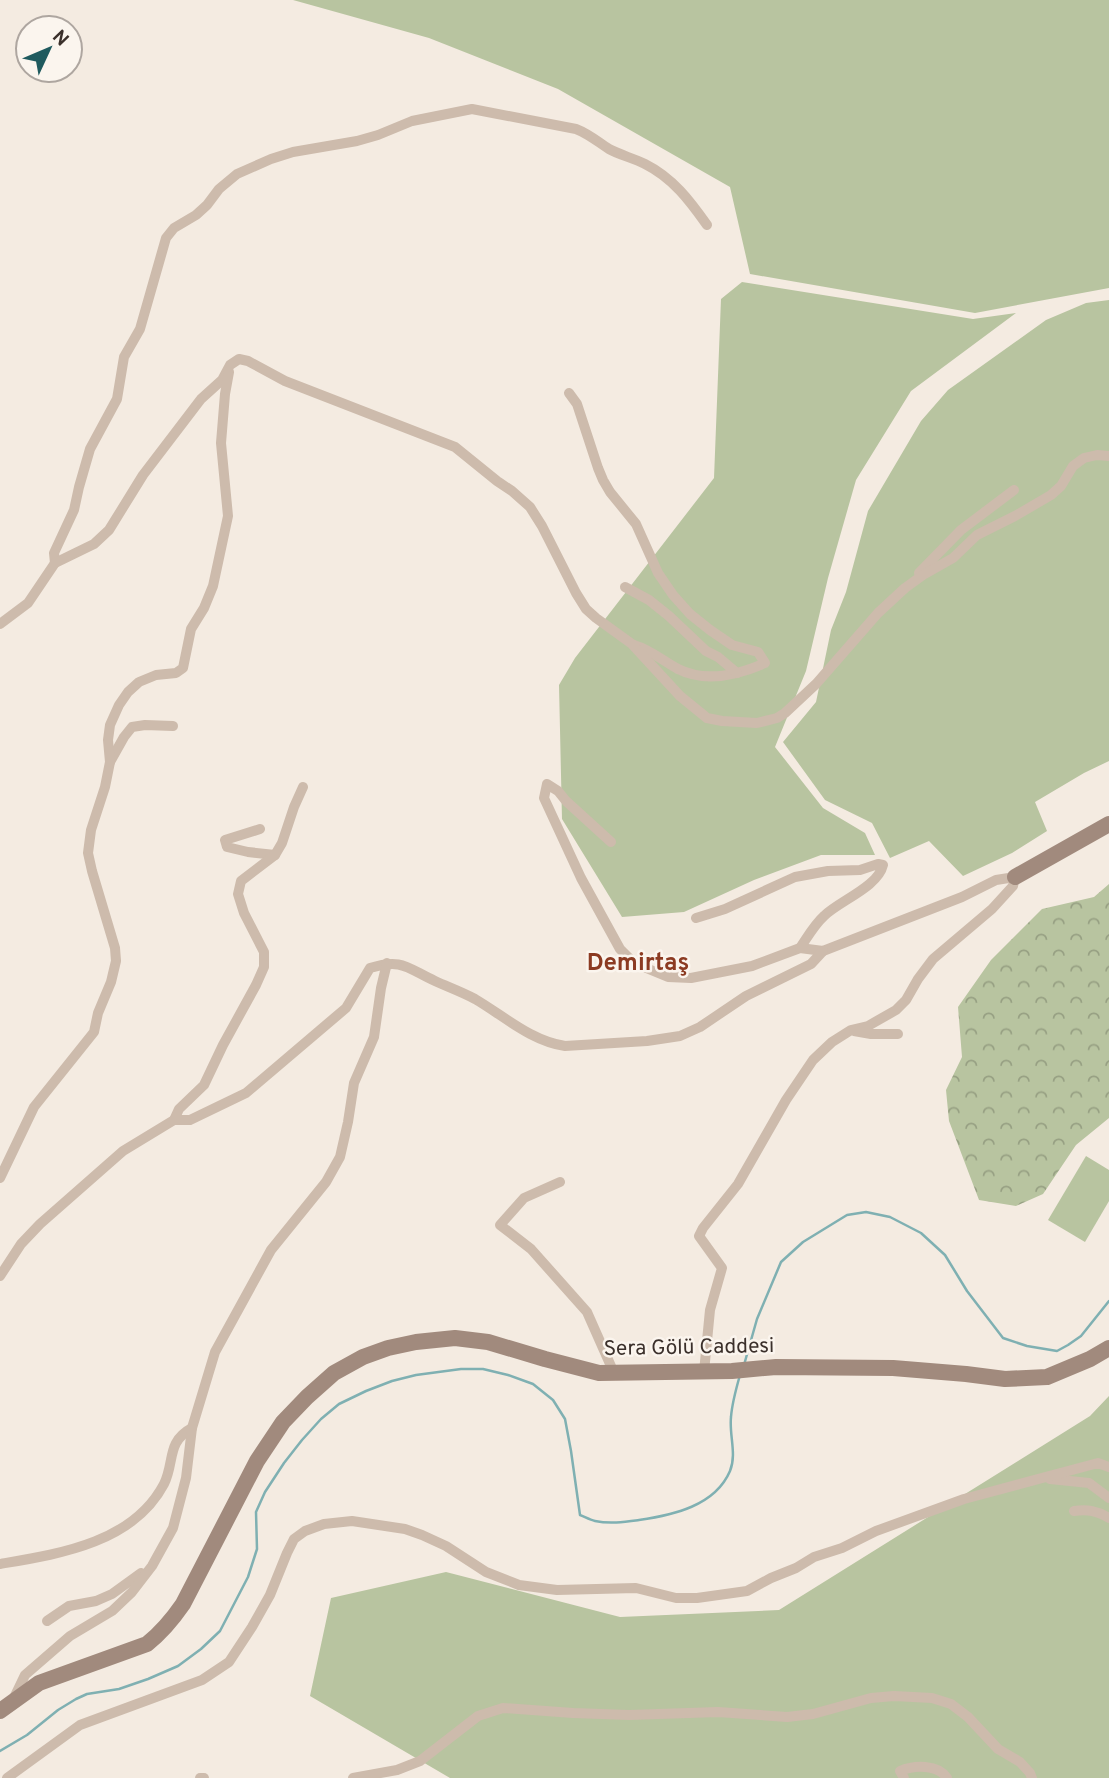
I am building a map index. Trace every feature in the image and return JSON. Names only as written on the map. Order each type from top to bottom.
[{"type":"main road","points":[[1015,877],[1109,824]]},
{"type":"main road","name":"Sera Gölü Caddesi","points":[[6,1706],[39,1683],[146,1644],[164,1629],[183,1604],[257,1461],[284,1422],[306,1397],[334,1373],[363,1357],[388,1348],[455,1338],[488,1342],[599,1373],[704,1372],[775,1367],[893,1368],[1005,1379],[1047,1377],[1109,1348]]},
{"type":"street","points":[[55,563],[54,553],[74,510],[90,449],[117,399],[124,357],[140,329],[166,237],[174,228],[196,215],[219,189],[237,174],[293,152],[357,141],[412,121],[472,109],[576,129],[588,134],[608,148],[656,170],[677,186],[707,225]]},
{"type":"street","points":[[0,624],[28,603],[55,563],[94,544],[109,530],[143,475],[201,399],[222,380],[230,365],[239,359],[285,381],[455,447],[530,507],[586,609],[632,644],[680,696],[707,718],[722,722],[757,723],[785,713],[816,684],[878,613],[951,539],[1014,489]]},
{"type":"street","points":[[0,1178],[33,1107],[94,1032],[98,1013],[111,982],[116,961],[115,948],[88,853],[90,830],[105,787],[110,762],[110,725],[119,705],[139,682],[156,675],[176,673],[183,668],[191,629],[213,586],[228,516],[221,443],[230,365]]},
{"type":"street","points":[[569,393],[577,404],[603,480],[636,524],[658,573],[673,595],[700,623],[732,645],[758,652],[765,663],[716,677],[690,674],[645,648],[632,644]]},
{"type":"street","points":[[905,588],[953,558],[977,535],[1051,495],[1062,486],[1073,466],[1084,458],[1109,456]]},
{"type":"street","points":[[625,587],[649,600],[706,651],[737,673]]},
{"type":"street","points":[[110,762],[132,727],[173,726]]},
{"type":"street","points":[[611,842],[558,791],[547,784],[544,798],[581,878],[620,949],[634,963],[668,977],[691,978],[752,965],[800,948],[823,951]]},
{"type":"street","points":[[174,1120],[179,1109],[204,1085],[264,967],[264,952],[244,913],[238,894],[241,881],[275,855],[303,787]]},
{"type":"street","points":[[260,829],[225,840],[227,847],[275,855]]},
{"type":"street","points":[[696,918],[725,909],[795,877],[883,865],[882,872],[868,885],[823,916],[800,948]]},
{"type":"street","points":[[0,1276],[21,1244],[40,1224],[123,1151],[174,1120],[190,1120],[246,1093],[346,1008],[370,968],[387,963],[404,965],[473,998],[533,1036],[555,1045],[647,1041],[680,1036],[700,1027],[746,996],[811,964],[823,951],[962,897],[996,880],[1015,877],[1013,886],[992,909],[933,959],[906,1000],[896,1010],[868,1026],[851,1030],[832,1042],[813,1060],[786,1100],[738,1184],[703,1228],[699,1236],[722,1268],[710,1310],[704,1372]]},
{"type":"street","points":[[6,1706],[25,1675],[69,1636],[112,1611],[132,1592],[152,1566],[173,1528],[186,1478],[192,1428],[215,1352],[271,1250],[326,1182],[340,1157],[354,1083],[374,1037],[387,963]]},
{"type":"street","points":[[851,1030],[871,1034],[898,1034]]},
{"type":"street","points":[[560,1182],[524,1198],[500,1226],[531,1249],[587,1312],[614,1373]]},
{"type":"street","points":[[0,1564],[68,1551],[120,1530],[156,1498],[166,1480],[174,1446],[182,1433],[192,1428]]},
{"type":"street","points":[[7,1778],[80,1725],[202,1680],[229,1662],[270,1595],[294,1539],[305,1531],[324,1524],[352,1521],[405,1529],[446,1546],[486,1572],[519,1585],[557,1590],[636,1588],[676,1598],[697,1598],[747,1591],[876,1531],[964,1499],[1098,1463],[1109,1467]]},
{"type":"street","points":[[1044,1478],[1089,1483],[1109,1498]]},
{"type":"street","points":[[1074,1511],[1086,1509],[1109,1518]]},
{"type":"street","points":[[47,1621],[69,1606],[96,1601],[112,1594],[152,1566]]},
{"type":"street","points":[[353,1778],[397,1770],[420,1761],[478,1716],[503,1708],[573,1713],[718,1712],[787,1717],[813,1714],[871,1698],[894,1696],[932,1698],[951,1704],[968,1717],[998,1749],[1020,1762],[1032,1778]]},
{"type":"street","points":[[904,1778],[900,1772],[910,1767],[943,1772],[947,1778]]},
{"type":"green space","points":[[293,0],[1109,0],[1109,288],[975,313],[750,274],[730,187],[558,89],[429,38]]},
{"type":"green space","points":[[742,282],[973,319],[1016,313],[911,391],[856,480],[828,578],[806,671],[775,747],[823,808],[865,833],[875,855],[821,855],[754,880],[684,912],[622,917],[562,819],[559,685],[575,658],[714,478],[721,299]]},
{"type":"green space","points":[[1109,300],[1109,761],[1035,802],[1047,831],[1012,853],[963,876],[929,841],[890,858],[872,823],[825,800],[783,742],[816,702],[831,630],[846,592],[868,511],[921,421],[948,390],[1046,320],[1086,303]]},
{"type":"green space","points":[[1109,884],[1109,1118],[1076,1145],[1043,1194],[1016,1206],[979,1200],[949,1121],[946,1090],[962,1057],[958,1007],[991,960],[1042,909],[1094,897]]},
{"type":"green space","points":[[1086,1156],[1109,1170],[1109,1201],[1085,1242],[1048,1220]]},
{"type":"green space","points":[[1109,1396],[1109,1778],[450,1778],[310,1696],[331,1598],[446,1572],[620,1617],[779,1610],[1090,1416]]},
{"type":"waterway","points":[[744,1365],[757,1319],[781,1262],[803,1242],[847,1215],[866,1212],[890,1217],[921,1233],[945,1255],[967,1291],[1003,1338],[1027,1346],[1057,1351],[1068,1345],[1081,1336],[1109,1301]]},
{"type":"waterway","points":[[0,1751],[76,1699],[87,1694],[119,1689],[178,1666],[220,1631],[248,1577],[257,1549],[256,1512],[265,1492],[302,1440],[339,1404],[392,1381],[461,1369],[483,1369],[533,1384],[553,1400],[565,1419],[580,1515],[595,1521],[622,1522],[665,1515],[692,1507],[704,1501],[723,1483],[732,1465],[731,1417],[740,1375]]},
{"type":"district","name":"Demirtaş","points":[[638,964]]}]
